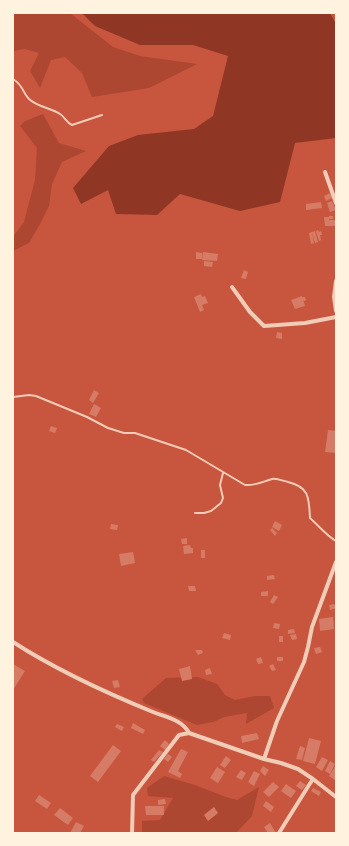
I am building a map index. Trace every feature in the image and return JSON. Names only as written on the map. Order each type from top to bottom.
[{"type":"street","points":[[325,172],[336,203]]},
{"type":"street","points":[[336,281],[334,297],[336,311]]},
{"type":"street","points":[[232,287],[250,312],[264,326],[305,324],[336,317]]},
{"type":"street","points":[[264,760],[277,721],[304,662],[312,627],[336,562]]},
{"type":"street","points":[[13,642],[53,666],[96,688],[178,721],[189,733]]},
{"type":"street","points":[[132,833],[133,795],[179,735],[189,733],[264,760],[298,769],[336,797]]},
{"type":"street","points":[[279,833],[313,779]]},
{"type":"lane","points":[[13,80],[21,85],[28,98],[61,115],[68,123],[72,125],[102,115]]},
{"type":"lane","points":[[13,397],[29,396],[41,398],[59,407],[88,417],[108,428],[124,433],[135,433],[186,450],[245,485],[252,486],[274,478],[296,484],[303,488],[309,502],[310,518],[336,541]]},
{"type":"lane","points":[[195,513],[211,512],[221,503],[223,498],[220,485],[223,473]]},
{"type":"shaded area","points":[[13,13],[70,13],[113,47],[140,56],[197,64],[149,88],[92,97],[82,73],[65,57],[51,60],[40,88],[30,71],[39,53],[25,49],[13,51]]},
{"type":"shaded area","points":[[82,13],[330,13],[336,24],[336,138],[295,143],[280,202],[240,211],[180,194],[157,215],[116,214],[108,190],[81,204],[73,188],[109,146],[138,135],[194,129],[213,116],[228,56],[193,45],[140,45],[95,26]]},
{"type":"shaded area","points":[[43,114],[59,143],[86,151],[62,162],[52,184],[49,206],[40,224],[29,243],[13,251],[13,237],[24,222],[35,180],[37,148],[20,126],[25,121]]},
{"type":"shaded area","points":[[198,677],[217,684],[225,695],[235,700],[255,696],[270,696],[274,708],[246,724],[247,713],[224,717],[213,722],[197,725],[144,703],[142,699],[166,678]]},
{"type":"shaded area","points":[[164,776],[237,800],[259,787],[252,816],[236,833],[142,833],[142,821],[160,820],[173,798],[148,796],[147,788]]},
{"type":"building","points":[[330,193],[332,198],[326,201],[324,196]]},
{"type":"building","points":[[332,201],[336,210],[330,212],[327,203]]},
{"type":"building","points":[[321,202],[322,208],[306,210],[306,204]]},
{"type":"building","points":[[333,216],[333,219],[329,220],[336,220],[336,226],[325,226],[324,217]]},
{"type":"building","points":[[318,230],[319,232],[321,231],[322,235],[320,235],[321,240],[319,241],[316,231]]},
{"type":"building","points":[[315,231],[318,242],[315,243],[312,232]]},
{"type":"building","points":[[312,232],[314,243],[311,244],[309,233]]},
{"type":"building","points":[[196,252],[202,253],[202,259],[196,259]]},
{"type":"building","points":[[203,252],[218,254],[217,261],[202,260]]},
{"type":"building","points":[[204,261],[213,262],[212,267],[204,266]]},
{"type":"building","points":[[244,270],[248,272],[246,279],[241,278]]},
{"type":"building","points":[[201,294],[202,297],[205,296],[208,303],[202,305],[204,310],[200,312],[194,297]]},
{"type":"building","points":[[302,296],[305,297],[306,300],[304,301],[303,299],[305,306],[295,309],[291,300]]},
{"type":"building","points":[[277,332],[282,333],[282,339],[276,338]]},
{"type":"building","points":[[94,390],[99,393],[93,403],[89,400]]},
{"type":"building","points":[[94,404],[101,408],[96,417],[89,414]]},
{"type":"building","points":[[51,426],[57,428],[55,433],[49,431]]},
{"type":"building","points":[[328,430],[336,431],[336,453],[325,452]]},
{"type":"building","points":[[275,521],[282,525],[279,531],[272,527]]},
{"type":"building","points":[[111,524],[118,525],[117,530],[110,529]]},
{"type":"building","points":[[272,528],[277,533],[275,536],[270,530]]},
{"type":"building","points":[[187,538],[187,544],[182,544],[181,539]]},
{"type":"building","points":[[190,545],[191,548],[193,548],[193,553],[184,554],[183,546]]},
{"type":"building","points":[[201,550],[205,550],[205,558],[201,558]]},
{"type":"building","points":[[133,552],[135,563],[121,566],[119,554]]},
{"type":"building","points":[[274,575],[275,579],[267,580],[267,576]]},
{"type":"building","points":[[188,586],[195,586],[196,591],[189,591]]},
{"type":"building","points":[[268,591],[268,596],[261,596],[261,592]]},
{"type":"building","points":[[274,595],[278,597],[273,604],[270,602]]},
{"type":"building","points":[[334,604],[336,608],[330,610],[329,605]]},
{"type":"building","points":[[333,617],[334,629],[320,631],[319,619]]},
{"type":"building","points":[[274,623],[280,624],[279,629],[273,628]]},
{"type":"building","points":[[294,629],[295,633],[288,634],[288,630]]},
{"type":"building","points":[[224,633],[231,635],[230,640],[222,638]]},
{"type":"building","points":[[296,634],[297,639],[292,640],[290,635]]},
{"type":"building","points":[[279,636],[283,636],[283,642],[279,642]]},
{"type":"building","points":[[320,647],[322,652],[316,654],[314,648]]},
{"type":"building","points":[[195,650],[202,650],[203,653],[198,655]]},
{"type":"building","points":[[261,657],[263,663],[258,664],[256,659]]},
{"type":"building","points":[[277,657],[283,657],[283,661],[277,661]]},
{"type":"building","points":[[13,664],[25,671],[13,690]]},
{"type":"building","points":[[273,664],[276,670],[272,671],[269,666]]},
{"type":"building","points":[[190,666],[192,679],[182,681],[179,669]]},
{"type":"building","points":[[210,668],[212,674],[206,675],[205,670]]},
{"type":"building","points":[[118,680],[120,687],[114,688],[112,681]]},
{"type":"building","points":[[133,723],[145,730],[143,734],[131,728]]},
{"type":"building","points":[[117,724],[124,727],[122,731],[115,727]]},
{"type":"building","points":[[257,733],[259,739],[242,743],[241,736]]},
{"type":"building","points":[[309,738],[321,741],[315,764],[303,761]]},
{"type":"building","points":[[165,740],[169,744],[165,750],[160,746]]},
{"type":"building","points":[[113,745],[121,751],[98,782],[90,776]]},
{"type":"building","points":[[300,746],[305,748],[302,760],[296,759]]},
{"type":"building","points":[[181,749],[188,752],[178,771],[182,774],[180,778],[168,772]]},
{"type":"building","points":[[159,750],[163,752],[154,762],[151,760]]},
{"type":"building","points":[[168,754],[172,757],[168,762],[164,759]]},
{"type":"building","points":[[226,756],[231,760],[225,768],[220,765]]},
{"type":"building","points":[[322,757],[328,760],[322,771],[316,767]]},
{"type":"building","points":[[330,761],[335,764],[330,774],[325,771]]},
{"type":"building","points":[[336,765],[336,778],[335,780],[329,776]]},
{"type":"building","points":[[263,766],[269,770],[265,776],[260,771]]},
{"type":"building","points":[[217,767],[225,772],[218,783],[210,778]]},
{"type":"building","points":[[241,770],[246,773],[242,780],[236,777]]},
{"type":"building","points":[[254,771],[260,774],[254,786],[248,782]]},
{"type":"building","points":[[300,781],[306,785],[302,790],[296,786]]},
{"type":"building","points":[[273,782],[279,787],[269,797],[263,792]]},
{"type":"building","points":[[286,784],[296,791],[291,798],[281,791]]},
{"type":"building","points":[[313,788],[321,792],[319,796],[311,791]]},
{"type":"building","points":[[39,795],[51,803],[47,809],[35,801]]},
{"type":"building","points":[[165,799],[166,804],[158,805],[158,800]]},
{"type":"building","points":[[266,801],[274,807],[271,812],[263,806]]},
{"type":"building","points":[[145,806],[164,806],[164,815],[146,815]]},
{"type":"building","points":[[214,807],[218,813],[208,821],[204,815]]},
{"type":"building","points":[[60,808],[73,818],[68,825],[54,815]]},
{"type":"building","points":[[76,822],[84,826],[80,833],[70,833]]},
{"type":"building","points":[[270,823],[276,833],[268,833],[264,827]]}]
